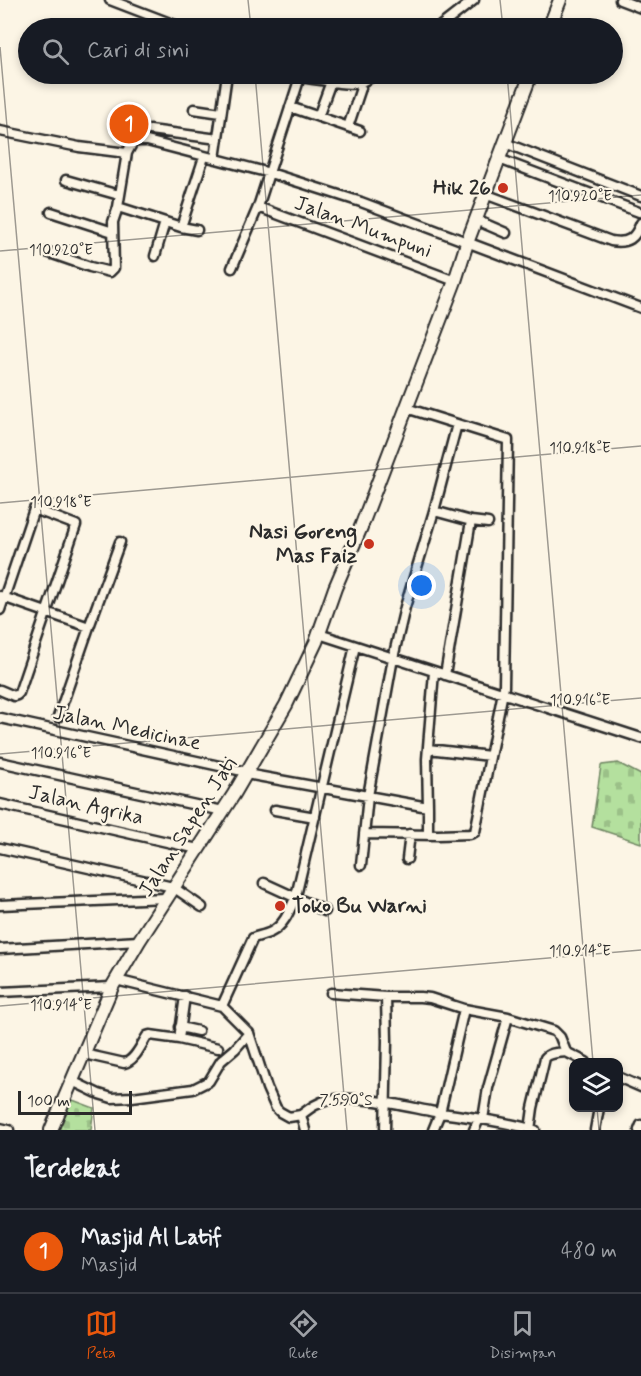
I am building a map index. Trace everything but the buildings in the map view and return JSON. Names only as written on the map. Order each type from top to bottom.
[{"type":"street","points":[[110,0],[157,18]]},
{"type":"street","points":[[451,18],[474,0]]},
{"type":"street","points":[[553,18],[560,0]]},
{"type":"street","points":[[620,0],[641,8]]},
{"type":"street","points":[[215,159],[226,84]]},
{"type":"street","points":[[232,268],[270,173],[290,107],[294,84]]},
{"type":"street","name":"Jalan Sapen Jati","points":[[51,1130],[114,983],[223,811],[286,705],[319,634],[455,280],[527,84]]},
{"type":"street","points":[[318,117],[329,87]]},
{"type":"street","points":[[348,127],[361,88]]},
{"type":"street","points":[[290,107],[360,132]]},
{"type":"street","points":[[194,109],[222,113]]},
{"type":"street","points":[[147,141],[152,120]]},
{"type":"street","points":[[150,130],[218,139]]},
{"type":"street","points":[[0,131],[127,153]]},
{"type":"street","points":[[47,252],[110,272],[114,268],[112,232],[127,153],[133,142],[147,141],[270,173],[361,202],[641,308]]},
{"type":"street","points":[[505,143],[641,196]]},
{"type":"street","points":[[181,227],[204,157]]},
{"type":"street","points":[[499,159],[639,212]]},
{"type":"street","points":[[66,180],[119,195]]},
{"type":"street","points":[[486,194],[619,243],[639,235],[641,223]]},
{"type":"street","points":[[118,207],[197,230]]},
{"type":"street","name":"Jalan Mumpuni","points":[[258,207],[455,280]]},
{"type":"street","points":[[51,212],[112,232]]},
{"type":"street","points":[[476,220],[506,232]]},
{"type":"street","points":[[155,256],[165,222]]},
{"type":"street","points":[[364,834],[470,834],[475,832],[503,693],[508,441],[406,408]]},
{"type":"street","points":[[361,865],[368,796],[393,658],[457,424]]},
{"type":"street","points":[[0,610],[2,596],[34,509],[76,525],[19,694],[14,696],[0,690]]},
{"type":"street","points":[[434,511],[454,512],[471,521],[488,523]]},
{"type":"street","points":[[445,675],[471,521]]},
{"type":"street","points":[[58,717],[120,542]]},
{"type":"street","points":[[2,596],[88,627]]},
{"type":"street","points":[[319,634],[641,738]]},
{"type":"street","points":[[222,1006],[253,938],[270,933],[279,927],[296,896],[355,646]]},
{"type":"street","points":[[428,834],[428,749],[434,672]]},
{"type":"street","name":"Jalan Medicinae","points":[[0,718],[246,773],[428,807]]},
{"type":"street","points":[[428,749],[490,756]]},
{"type":"street","points":[[0,762],[223,811]]},
{"type":"street","name":"Jalan Agrika","points":[[0,804],[198,849]]},
{"type":"street","points":[[275,810],[315,817]]},
{"type":"street","points":[[406,859],[410,834]]},
{"type":"street","points":[[0,848],[173,887],[202,907]]},
{"type":"street","points":[[264,883],[325,911]]},
{"type":"street","points":[[0,905],[166,898]]},
{"type":"street","points":[[0,949],[139,941]]},
{"type":"street","points":[[0,993],[114,983],[184,996],[222,1006],[249,1033],[276,1108],[289,1118],[301,1115],[327,1100],[346,1099],[386,1103],[532,1129],[533,1108],[545,1058],[551,1054],[566,1052],[578,1058]]},
{"type":"street","points":[[331,993],[420,997],[464,1009],[507,1017],[554,1031],[560,1037],[566,1052]]},
{"type":"street","points":[[179,1039],[184,996]]},
{"type":"street","points":[[385,1130],[386,997]]},
{"type":"street","points":[[433,1130],[440,1113],[464,1009]]},
{"type":"street","points":[[474,1130],[481,1119],[507,1017]]},
{"type":"street","points":[[180,1027],[198,1031]]},
{"type":"street","points":[[72,1081],[112,1098],[193,1089],[209,1081],[221,1060],[249,1033]]},
{"type":"street","points":[[84,1054],[127,1063],[133,1058],[147,1036],[179,1039],[218,1048]]},
{"type":"street","points":[[623,1079],[641,1087]]},
{"type":"street","points":[[595,1130],[598,1112]]},
{"type":"street","points":[[301,1115],[305,1130]]},
{"type":"street","points":[[639,1130],[641,1125]]},
{"type":"street","points":[[0,1128],[9,1130]]},
{"type":"green space","points":[[618,763],[641,775],[641,843],[592,827],[601,766]]},
{"type":"green space","points":[[70,1099],[94,1108],[91,1130],[58,1130]]},
{"type":"place","name":"Masjid Al Latif","points":[[129,124]]},
{"type":"place","name":"Hik 26","points":[[503,188]]},
{"type":"place","name":"Nasi Goreng Mas Faiz","points":[[369,544]]},
{"type":"place","name":"Toko Bu Warni","points":[[280,906]]}]
